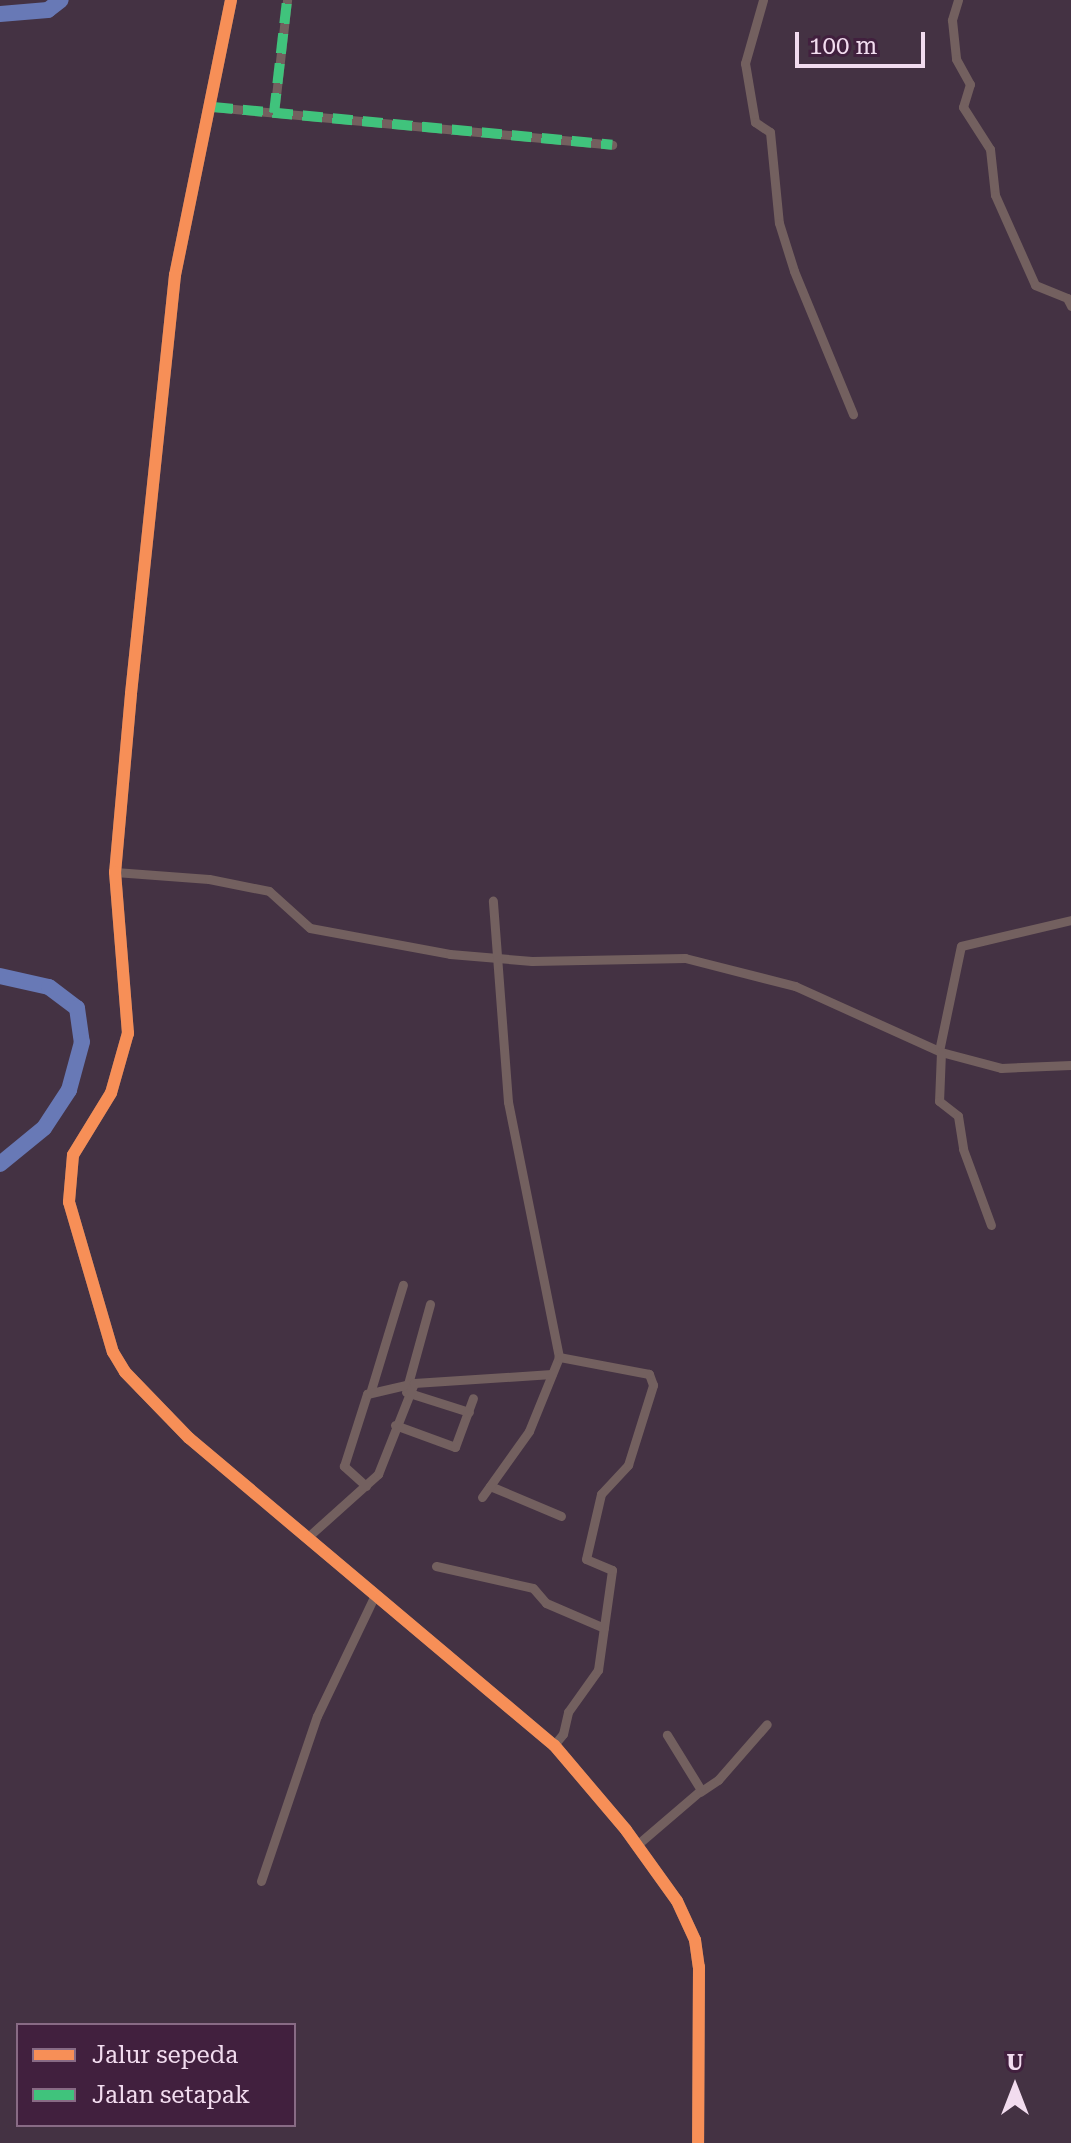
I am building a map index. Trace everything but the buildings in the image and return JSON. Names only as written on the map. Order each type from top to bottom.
[{"type":"street","points":[[231,0],[213,107],[175,275],[115,872],[128,1033],[111,1093],[73,1155],[69,1202],[113,1352],[125,1372],[189,1438],[554,1745],[638,1844],[677,1901],[695,1940],[699,1967],[698,2143]]},
{"type":"street","points":[[274,113],[287,0]]},
{"type":"street","points":[[763,0],[745,63],[755,122],[770,132],[779,223],[853,414]]},
{"type":"street","points":[[958,0],[952,20],[956,59],[970,84],[963,107],[990,149],[995,195],[1035,285],[1067,298],[1071,306]]},
{"type":"street","points":[[213,107],[612,145]]},
{"type":"street","points":[[115,872],[240,884],[269,891],[317,930],[500,959],[685,958],[795,986],[940,1052],[1001,1068],[1071,1065]]},
{"type":"street","points":[[482,1497],[529,1431],[559,1357],[508,1102],[500,959],[493,901]]},
{"type":"street","points":[[991,1225],[963,1149],[958,1116],[939,1101],[940,1052],[961,946],[1071,920]]},
{"type":"street","points":[[366,1486],[344,1466],[403,1285]]},
{"type":"street","points":[[309,1536],[379,1471],[410,1386],[430,1304]]},
{"type":"street","points":[[554,1745],[563,1734],[568,1712],[598,1670],[612,1570],[586,1559],[601,1494],[628,1465],[653,1378],[559,1357]]},
{"type":"street","points":[[371,1390],[552,1374]]},
{"type":"street","points":[[410,1386],[469,1412]]},
{"type":"street","points":[[395,1425],[455,1447],[473,1398]]},
{"type":"street","points":[[490,1486],[561,1516]]},
{"type":"street","points":[[436,1566],[533,1588],[546,1603],[604,1628]]},
{"type":"street","points":[[261,1881],[317,1716],[375,1595]]},
{"type":"street","points":[[638,1844],[718,1780],[767,1724]]},
{"type":"street","points":[[667,1735],[700,1792]]},
{"type":"waterway","points":[[0,14],[48,10],[61,0]]},
{"type":"waterway","points":[[0,976],[49,987],[77,1008],[82,1042],[69,1090],[44,1128],[0,1164]]},
{"type":"marked path","points":[[274,113],[287,0]]},
{"type":"marked path","points":[[213,107],[612,145]]},
{"type":"cycle path","points":[[231,0],[175,275],[131,694],[115,872],[128,1033],[111,1093],[73,1155],[69,1202],[113,1352],[125,1372],[189,1438],[554,1745],[626,1830],[677,1901],[695,1940],[699,1967],[698,2143]]}]
